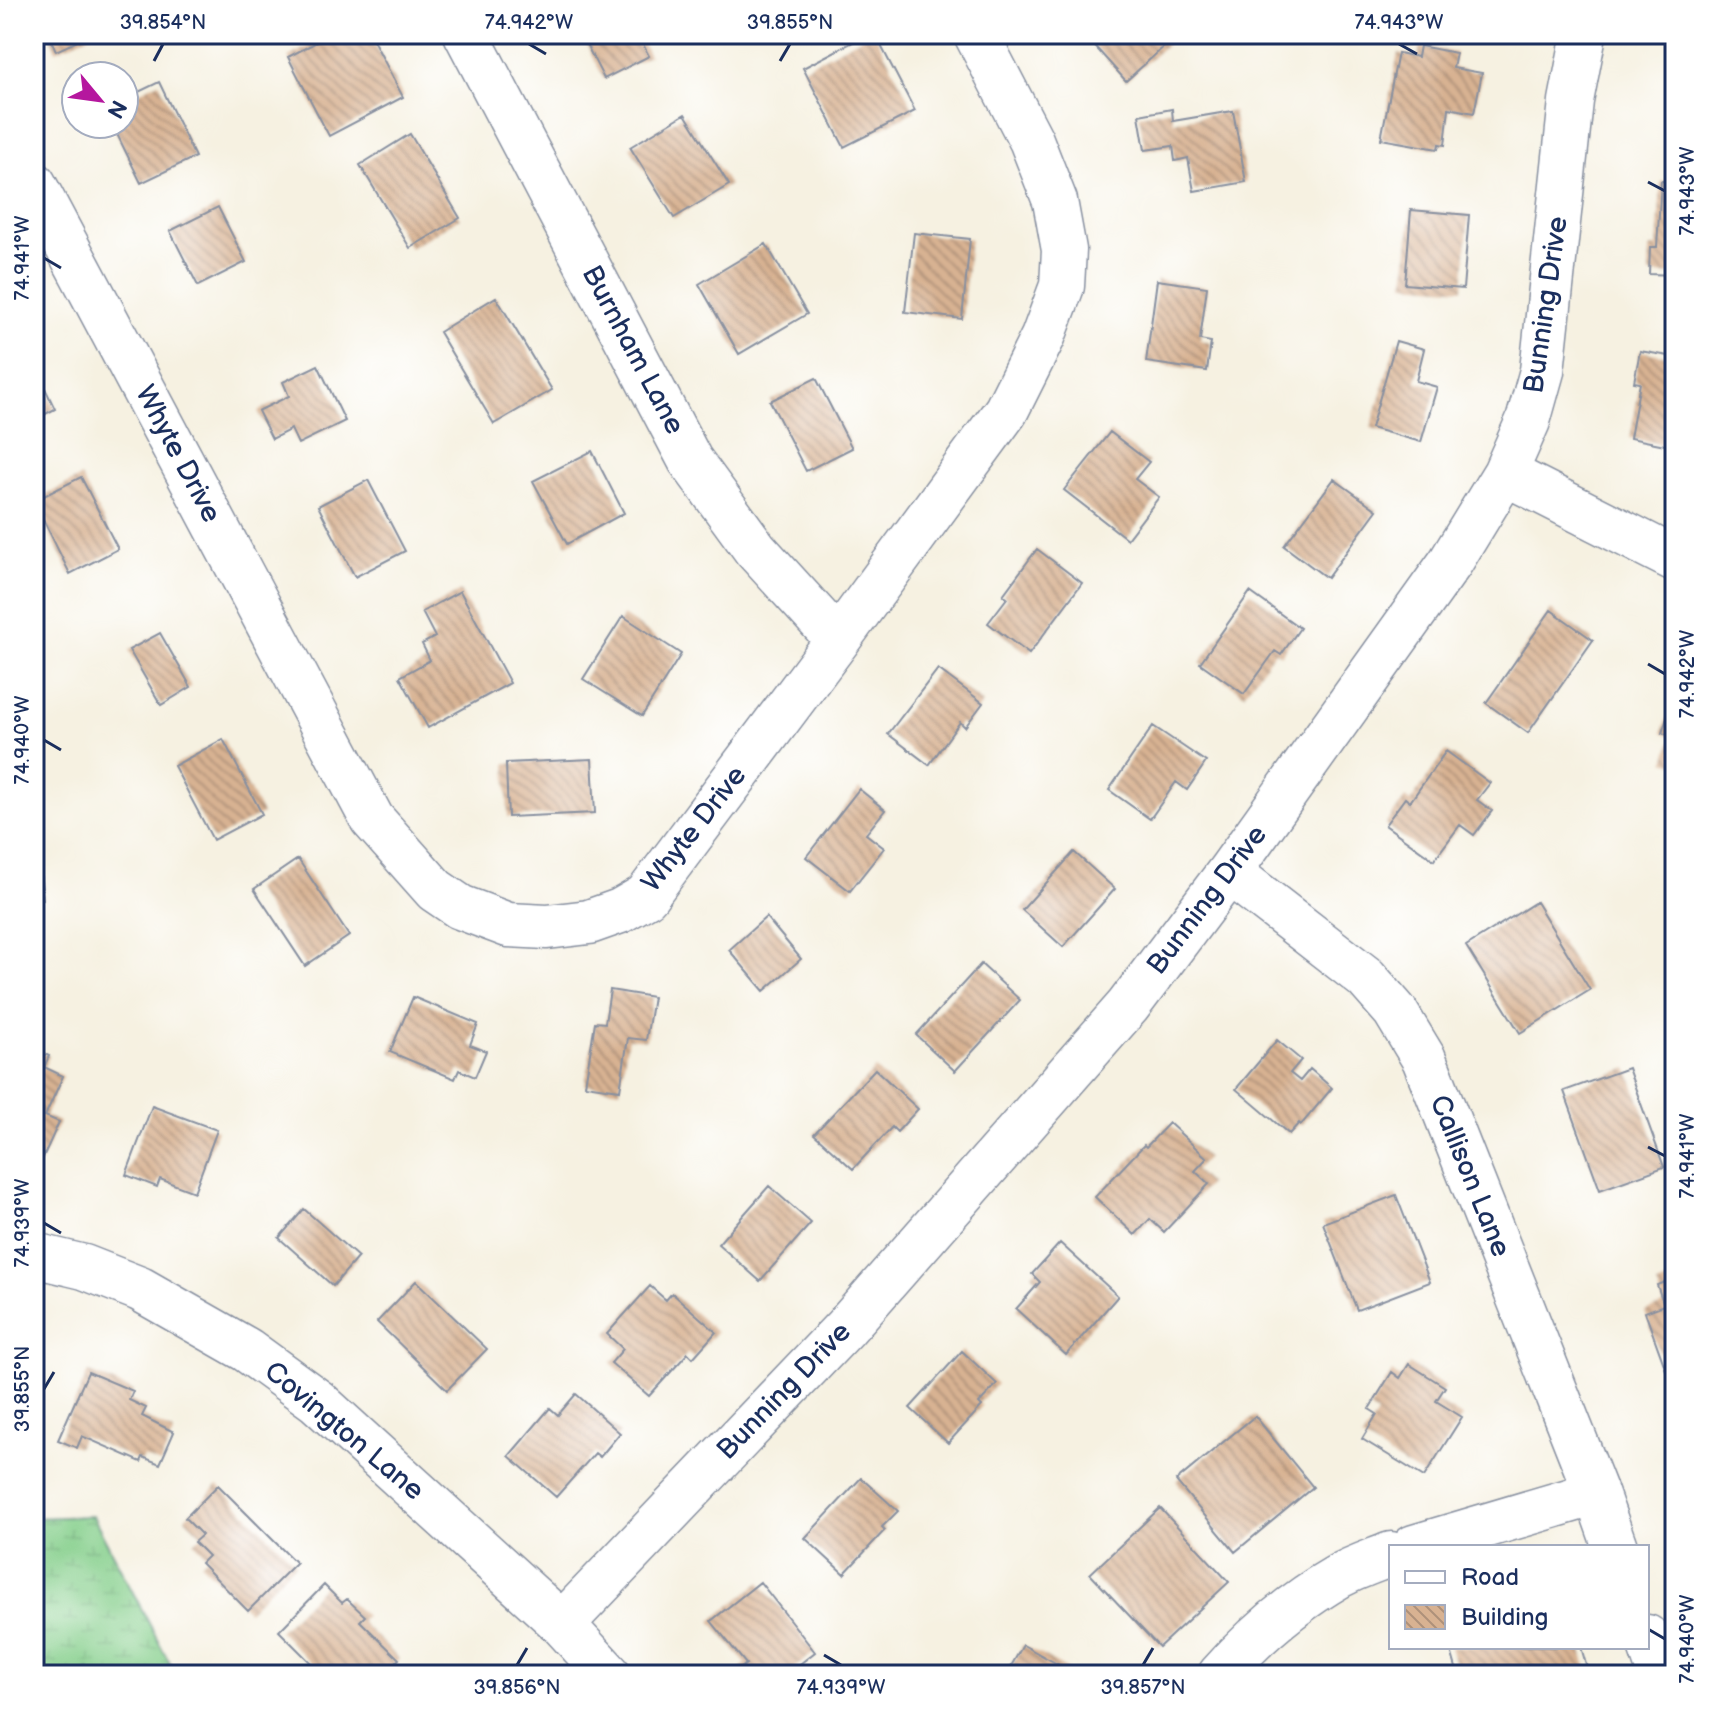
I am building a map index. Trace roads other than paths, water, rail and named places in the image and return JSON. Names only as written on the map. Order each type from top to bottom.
[{"type":"street","name":"Burnham Lane","points":[[466,34],[690,460],[755,549],[838,640]]},
{"type":"street","name":"Whyte Drive","points":[[34,184],[372,819],[435,890],[460,907],[508,925],[547,927],[589,922],[620,911],[646,896],[1006,411],[1043,337],[1062,286],[1064,250],[1055,201],[1031,140],[976,34]]},
{"type":"street","name":"Bunning Drive","points":[[562,1624],[845,1328],[1128,1006],[1229,872],[1450,563],[1505,473],[1528,421],[1542,371],[1571,101],[1584,34]]},
{"type":"street","points":[[1505,473],[1675,559]]},
{"type":"street","name":"Callison Lane","points":[[1229,872],[1366,978],[1395,1011],[1424,1059],[1614,1545]]},
{"type":"street","name":"Covington Lane","points":[[34,1255],[84,1267],[140,1289],[247,1350],[317,1401],[562,1624],[609,1675]]},
{"type":"street","points":[[1421,1545],[1596,1493]]},
{"type":"street","points":[[1220,1675],[1244,1648],[1291,1607],[1341,1575],[1389,1555]]},
{"type":"street","points":[[1649,1643],[1660,1675]]}]
